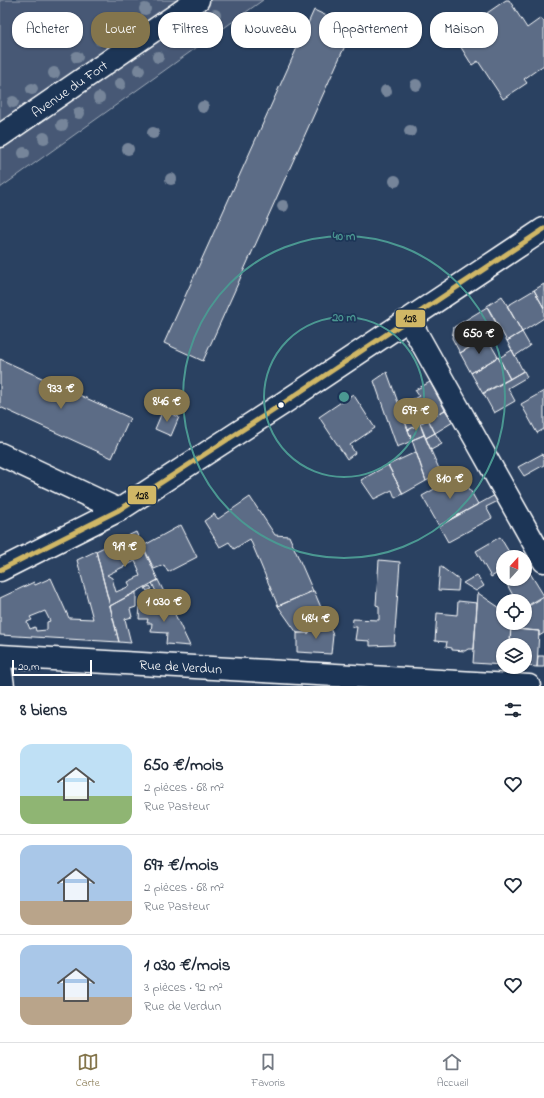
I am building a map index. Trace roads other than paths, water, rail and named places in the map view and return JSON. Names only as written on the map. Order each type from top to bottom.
[{"type":"street","name":"Avenue du Fort","points":[[0,136],[198,0]]},
{"type":"street","points":[[0,570],[119,510],[409,320],[544,229]]},
{"type":"street","points":[[409,320],[544,561]]},
{"type":"street","points":[[0,454],[119,510]]},
{"type":"street","name":"Rue de Verdun","points":[[0,656],[529,686]]},
{"type":"street","points":[[0,665],[3,686]]}]
